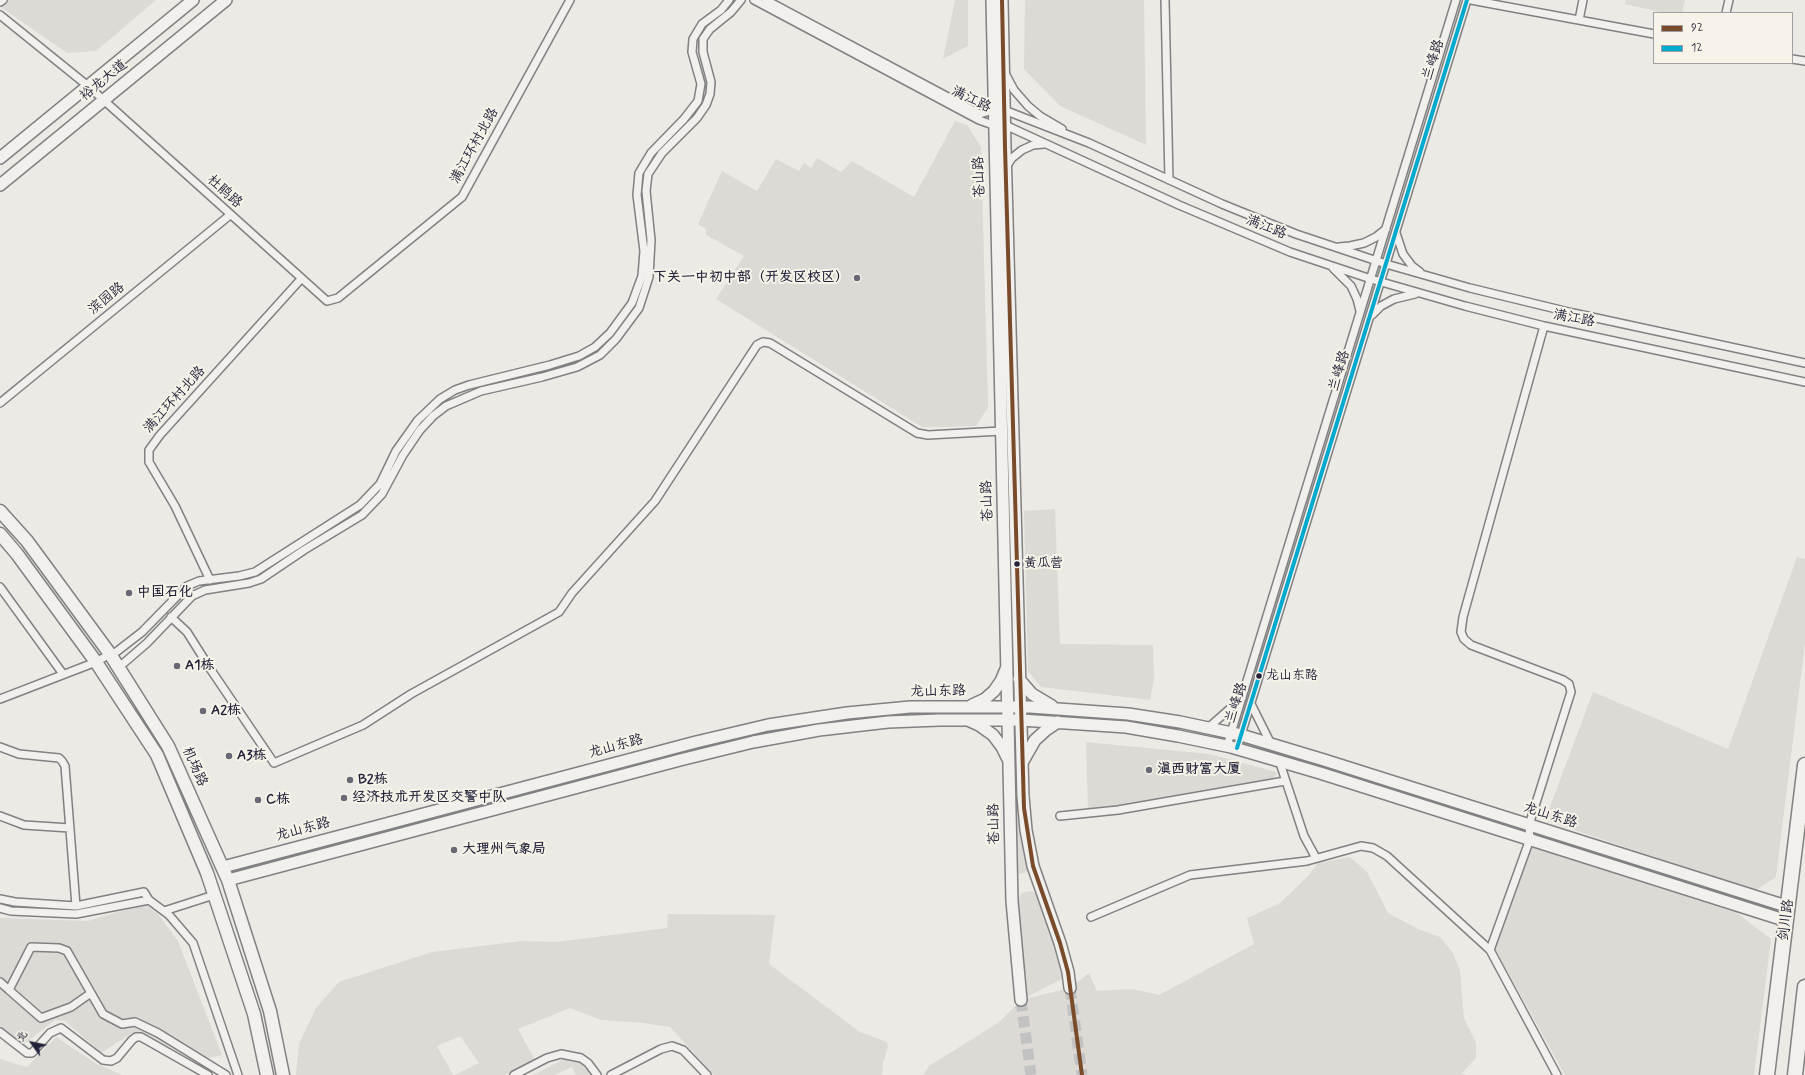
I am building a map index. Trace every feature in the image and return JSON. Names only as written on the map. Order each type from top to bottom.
[{"type":"highway","name":"剑川路","points":[[1767,1075],[1787,922],[1805,765]]},
{"type":"highway","points":[[1795,1075],[1805,987]]},
{"type":"main road","name":"裕龙大道","points":[[0,158],[193,0]]},
{"type":"main road","name":"裕龙大道","points":[[0,185],[226,0]]},
{"type":"main road","name":"苍山路","points":[[992,0],[999,110],[1001,431],[1013,913],[1021,1000]]},
{"type":"main road","name":"苍山路","points":[[999,110],[1004,68],[1002,0]]},
{"type":"main road","name":"苍山路","points":[[999,125],[1006,170],[1024,813],[1030,851],[1038,880],[1063,953],[1070,988]]},
{"type":"main road","name":"机场路","points":[[0,511],[27,541],[110,655],[168,746],[228,880],[270,1012],[283,1075]]},
{"type":"main road","name":"机场路","points":[[0,534],[17,554],[96,662],[157,755],[205,866],[254,1014],[267,1075]]},
{"type":"main road","points":[[968,706],[985,699],[994,691],[1002,681],[1007,663]]},
{"type":"main road","points":[[1020,679],[1032,694],[1056,708]]},
{"type":"main road","name":"龙山东路","points":[[223,867],[676,746],[750,729],[867,710],[915,707],[1008,706],[1128,714],[1236,734],[1529,825],[1788,908]]},
{"type":"main road","name":"龙山东路","points":[[228,880],[736,746],[812,732],[875,723],[921,720],[1021,720],[1140,729],[1232,747],[1279,760],[1530,839],[1787,922]]},
{"type":"main road","points":[[964,720],[979,725],[992,735],[1002,747],[1009,762]]},
{"type":"main road","points":[[1022,764],[1035,740],[1058,722]]},
{"type":"main road","points":[[251,860],[255,873]]},
{"type":"main road","points":[[1749,909],[1753,896]]},
{"type":"street","name":"满江环村北路","points":[[327,301],[338,298],[462,197],[570,0]]},
{"type":"street","points":[[0,699],[96,662],[110,655],[142,632],[183,590],[194,583],[239,576],[258,570],[300,541],[360,505],[380,484],[396,451],[418,420],[433,404],[447,394],[469,385],[564,361],[591,350],[605,338],[617,325],[632,303],[639,289],[642,276],[644,259],[637,188],[639,173],[643,164],[656,147],[689,114],[700,97],[701,80],[692,48],[694,35],[702,24],[721,10],[729,0]]},
{"type":"street","points":[[118,668],[144,646],[188,599],[197,593],[261,579],[304,550],[362,515],[382,494],[403,455],[420,430],[433,416],[446,406],[481,391],[563,372],[595,358],[623,331],[642,301],[647,286],[651,262],[646,188],[649,172],[662,153],[701,114],[710,94],[710,77],[703,52],[704,37],[710,30],[732,12],[741,0]]},
{"type":"street","name":"满江路","points":[[754,0],[978,120],[999,125],[1046,144],[1221,224],[1268,243],[1371,279],[1544,326],[1805,382]]},
{"type":"street","name":"满江路","points":[[766,0],[980,114],[999,110],[1089,143],[1274,226],[1328,245],[1425,276],[1532,304],[1805,363]]},
{"type":"street","points":[[1165,0],[1169,180]]},
{"type":"street","name":"兰峰路","points":[[1232,747],[1236,734],[1242,698],[1456,0]]},
{"type":"street","name":"兰峰路","points":[[1236,734],[1251,704],[1467,0]]},
{"type":"street","points":[[1471,0],[1653,34]]},
{"type":"street","points":[[1578,20],[1583,0]]},
{"type":"street","points":[[1726,12],[1729,0]]},
{"type":"street","name":"杜鹃路","points":[[1,16],[88,86],[327,301]]},
{"type":"street","points":[[1793,59],[1805,61]]},
{"type":"street","points":[[1004,68],[1014,90],[1028,106],[1046,119],[1089,143]]},
{"type":"street","points":[[1006,170],[1012,158],[1022,150],[1033,145],[1046,144]]},
{"type":"street","name":"滨园路","points":[[0,403],[230,215]]},
{"type":"street","points":[[640,218],[649,217]]},
{"type":"street","points":[[1328,245],[1343,247],[1357,245],[1370,240],[1386,229]]},
{"type":"street","points":[[1396,233],[1400,247],[1407,260],[1425,276]]},
{"type":"street","points":[[1321,262],[1334,269],[1346,280],[1354,292],[1360,313]]},
{"type":"street","name":"满江环村北路","points":[[210,580],[174,506],[149,462],[149,450],[160,435],[301,279]]},
{"type":"street","points":[[1370,316],[1381,306],[1394,299],[1418,293]]},
{"type":"street","points":[[1490,950],[1530,839],[1529,825],[1570,696],[1570,687],[1566,682],[1471,645],[1462,636],[1461,628],[1544,326]]},
{"type":"street","points":[[171,617],[187,632],[274,763],[362,725],[411,694],[560,612],[572,593],[655,501],[757,345],[763,342],[770,343],[917,433],[928,435],[1001,431]]},
{"type":"street","points":[[591,350],[595,358]]},
{"type":"street","points":[[0,587],[63,674]]},
{"type":"street","points":[[1208,728],[1242,698]]},
{"type":"street","points":[[1251,704],[1271,744]]},
{"type":"street","points":[[0,748],[19,754],[60,758],[65,766],[76,906]]},
{"type":"street","points":[[1279,760],[1304,836],[1316,858]]},
{"type":"street","points":[[1060,816],[1118,810],[1285,781]]},
{"type":"street","points":[[0,816],[24,825],[70,828]]},
{"type":"street","points":[[1091,917],[1190,876],[1316,858],[1361,846],[1376,849],[1390,859],[1490,950],[1557,1075]]},
{"type":"street","points":[[0,899],[15,902],[76,906],[144,892],[149,900],[164,911],[193,943],[238,1075]]},
{"type":"street","points":[[164,911],[214,895]]},
{"type":"street","points":[[0,908],[11,911],[76,914],[149,900]]},
{"type":"street","points":[[9,990],[30,948],[59,948],[67,951],[103,1014],[122,1024],[135,1022],[158,1033],[226,1075]]},
{"type":"street","points":[[0,982],[41,1018],[71,1007],[91,993]]},
{"type":"street","points":[[0,1032],[27,1053],[32,1053],[50,1033],[61,1028],[103,1060],[111,1061],[117,1058],[132,1040],[141,1037],[208,1075]]},
{"type":"street","points":[[610,1075],[661,1049],[672,1046],[683,1050],[707,1075]]},
{"type":"street","points":[[514,1075],[547,1058],[561,1054],[575,1056],[588,1063],[597,1075]]},
{"type":"shaded area","points":[[9,0],[156,0],[96,51],[67,53],[1,7]]},
{"type":"shaded area","points":[[955,0],[968,0],[968,46],[943,59]]},
{"type":"shaded area","points":[[1025,0],[1144,0],[1146,145],[1060,106],[1024,69]]},
{"type":"shaded area","points":[[1626,0],[1685,0],[1682,12],[1661,12],[1625,4]]},
{"type":"shaded area","name":"下关一中初中部（开发区校区）","points":[[955,121],[967,125],[981,147],[988,407],[976,426],[922,427],[716,299],[744,256],[706,235],[706,229],[698,224],[722,171],[757,191],[776,159],[799,171],[804,163],[811,168],[817,158],[841,172],[852,161],[914,197]]},
{"type":"shaded area","points":[[915,208],[929,208],[945,218],[947,275],[937,291],[904,292],[874,273]]},
{"type":"shaded area","points":[[864,292],[987,369],[988,407],[976,426],[932,427],[823,358]]},
{"type":"shaded area","points":[[1055,509],[1060,644],[1153,645],[1154,678],[1150,700],[1041,687],[1028,671],[1024,511]]},
{"type":"shaded area","points":[[1797,557],[1805,559],[1805,643],[1776,877],[1754,891],[1545,820],[1593,692],[1728,749]]},
{"type":"shaded area","name":"滇西财富大厦","points":[[1086,742],[1209,754],[1277,772],[1273,779],[1144,804],[1088,811]]},
{"type":"shaded area","points":[[1013,763],[1017,764],[1029,869],[1028,872],[1019,874],[1017,873]]},
{"type":"shaded area","points":[[1532,847],[1737,913],[1771,939],[1754,1075],[1565,1075],[1495,949]]},
{"type":"shaded area","points":[[1350,857],[1367,872],[1388,913],[1418,929],[1440,937],[1453,953],[1460,970],[1464,1018],[1476,1043],[1476,1058],[1462,1073],[1466,1075],[923,1075],[929,1066],[998,1023],[1021,1000],[1070,988],[1089,973],[1097,991],[1132,989],[1159,995],[1254,944],[1247,918],[1280,903],[1308,876],[1318,863]]},
{"type":"shaded area","points":[[1030,891],[1035,893],[1037,897],[1058,954],[1064,978],[1027,997],[1017,901],[1022,893]]},
{"type":"shaded area","points":[[145,904],[158,914],[178,941],[222,1055],[195,1061],[149,1036],[132,1033],[101,1053],[65,1021],[55,1020],[24,1044],[20,1044],[0,1027],[0,918],[88,921]]},
{"type":"shaded area","points":[[668,914],[775,915],[769,964],[860,1032],[887,1042],[888,1047],[883,1063],[882,1075],[714,1075],[670,1027],[643,1023],[601,1020],[570,1008],[518,1029],[535,1060],[505,1075],[455,1075],[479,1063],[460,1036],[437,1046],[453,1075],[296,1075],[299,1044],[316,1008],[339,982],[432,952],[522,941],[556,942],[667,928]]},
{"type":"shaded area","points":[[56,1037],[97,1064],[122,1075],[0,1075],[0,1059],[27,1067]]},
{"type":"shaded area","points":[[568,1057],[586,1064],[592,1075],[576,1075],[572,1067],[555,1075],[533,1075]]},
{"type":"tunnel","points":[[1070,988],[1082,1075]]},
{"type":"tunnel","points":[[1021,1000],[1031,1075]]},
{"type":"transit line","name":"92","points":[[1002,0],[1024,808],[1033,866],[1060,943],[1068,972],[1082,1075]]},
{"type":"transit line","name":"12","points":[[1237,748],[1467,0]]},
{"type":"place","name":"下关一中初中部（开发区校区）","points":[[857,278]]},
{"type":"place","name":"黄瓜营","points":[[1017,564]]},
{"type":"place","name":"中国石化","points":[[129,593]]},
{"type":"place","name":"A1栋","points":[[177,666]]},
{"type":"place","name":"龙山东路","points":[[1259,676]]},
{"type":"place","name":"A2栋","points":[[203,711]]},
{"type":"place","name":"A3栋","points":[[229,756]]},
{"type":"place","name":"滇西财富大厦","points":[[1149,770]]},
{"type":"place","name":"B2栋","points":[[350,780]]},
{"type":"place","name":"经济技术开发区交警中队","points":[[344,798]]},
{"type":"place","name":"C栋","points":[[258,800]]},
{"type":"place","name":"大理州气象局","points":[[454,850]]}]
